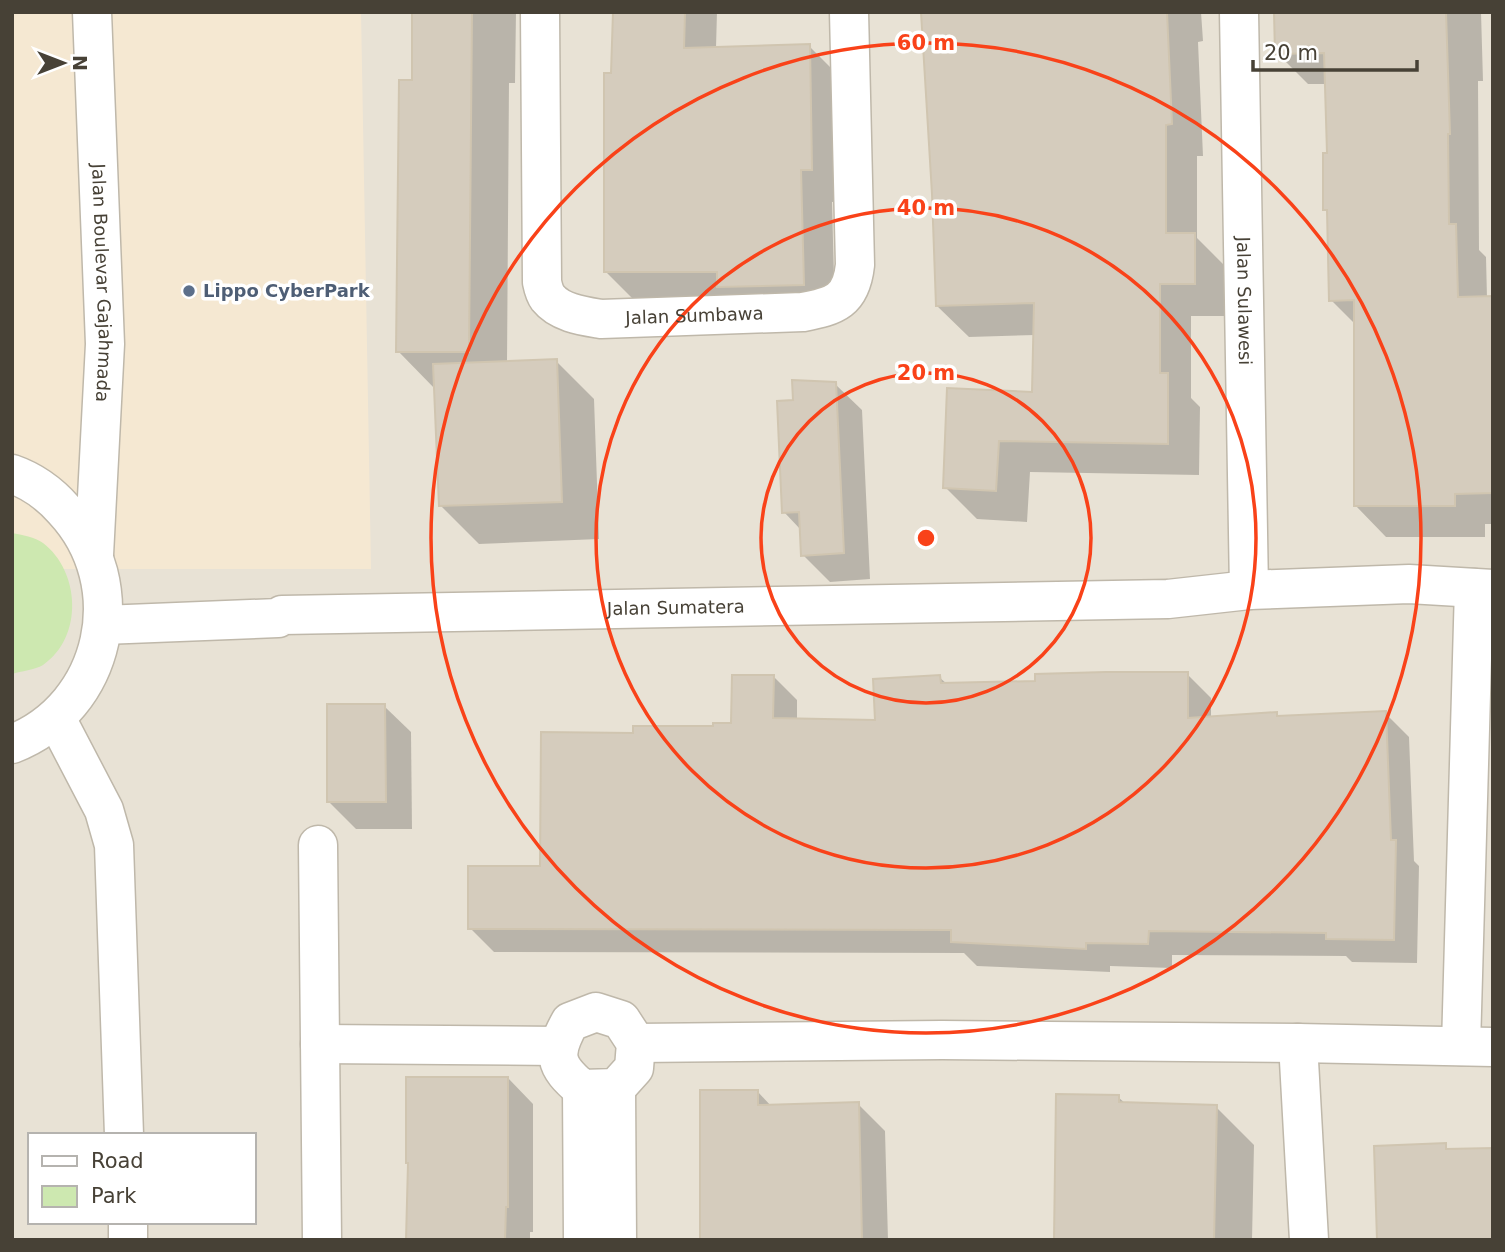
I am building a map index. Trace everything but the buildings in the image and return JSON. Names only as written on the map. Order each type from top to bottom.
[{"type":"street","name":"Jalan Boulevar Gajahmada","points":[[92,12],[105,344],[94,555]]},
{"type":"street","name":"Jalan Sumbawa","points":[[540,12],[542,282],[547,297],[560,307],[578,315],[601,319],[803,312],[828,307],[842,300],[853,282],[855,265],[849,12]]},
{"type":"street","name":"Jalan Sulawesi","points":[[1239,12],[1249,590]]},
{"type":"street","points":[[12,474],[24,478],[53,498],[77,524],[94,555],[103,590],[103,625],[96,659],[79,691],[56,718],[27,738],[12,744]]},
{"type":"street","name":"Jalan Sumatera","points":[[103,625],[278,618],[282,615],[1168,599],[1249,590],[1409,584],[1484,588]]},
{"type":"street","points":[[636,1043],[942,1040],[1477,1046],[1484,588]]},
{"type":"street","points":[[56,718],[104,810],[114,845],[124,1133]]},
{"type":"street","points":[[318,845],[322,1240]]},
{"type":"street","points":[[596,1012],[621,1020],[636,1043],[634,1068],[599,1088],[562,1072],[558,1046],[570,1022],[596,1012]]},
{"type":"street","points":[[1298,1043],[1309,1240]]},
{"type":"street","points":[[320,1044],[558,1046]]},
{"type":"street","points":[[583,1240],[599,1088]]},
{"type":"street","points":[[599,1088],[617,1240]]},
{"type":"shaded area","points":[[12,12],[1493,12],[1493,1240],[12,1240]]},
{"type":"shaded area","name":"Lippo CyberPark","points":[[12,12],[361,12],[371,569],[12,569]]},
{"type":"green space","points":[[12,533],[40,541],[55,555],[70,587],[72,604],[66,638],[56,653],[40,667],[12,674]]},
{"type":"place","name":"Lippo CyberPark","points":[[189,291]]}]
